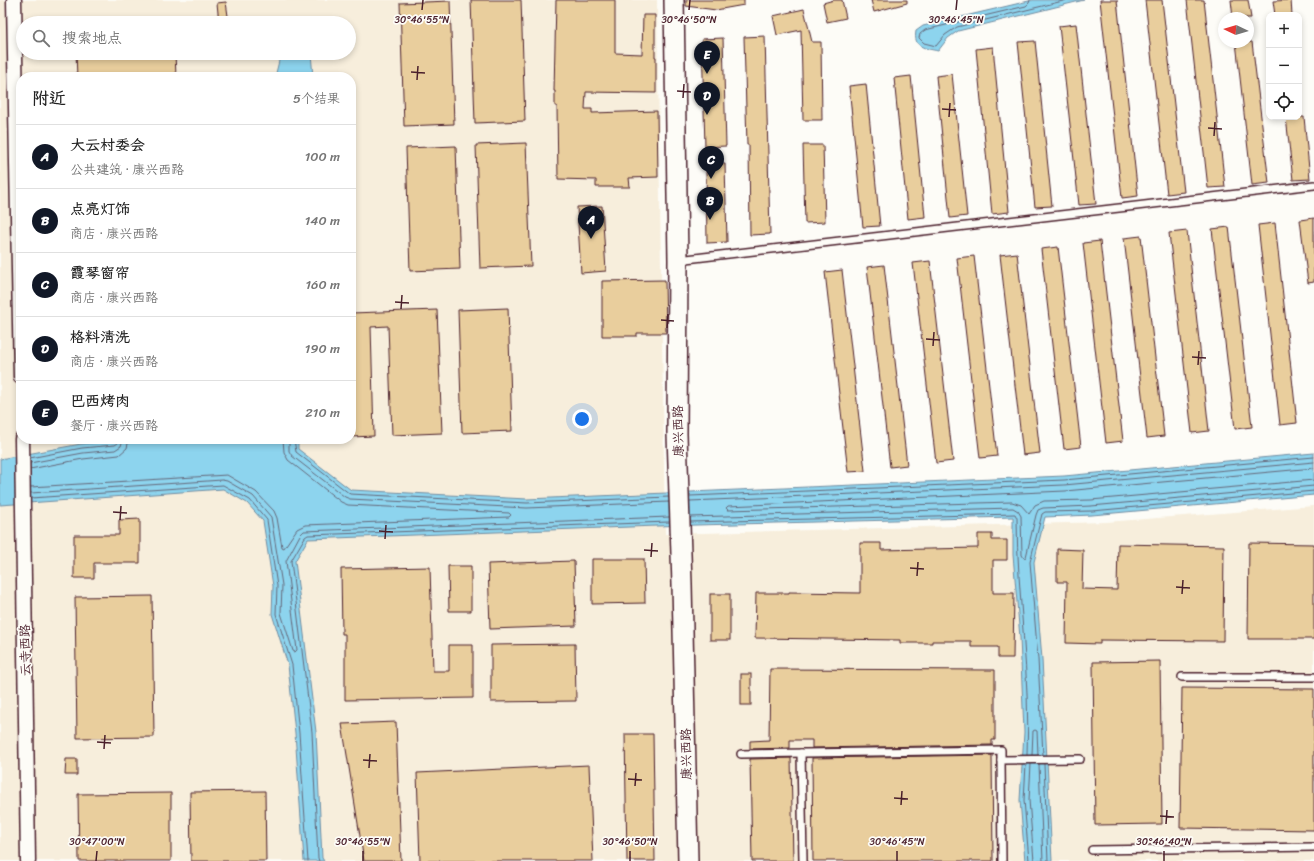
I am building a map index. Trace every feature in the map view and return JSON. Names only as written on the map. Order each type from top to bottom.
[{"type":"street","points":[[14,0],[16,108]]},
{"type":"street","name":"康兴西路","points":[[674,0],[678,260],[677,434],[688,861]]},
{"type":"street","name":"云寺西路","points":[[22,444],[28,861]]},
{"type":"lane","points":[[678,260],[1314,185]]},
{"type":"lane","points":[[1182,677],[1314,677]]},
{"type":"lane","points":[[741,754],[1001,750],[1002,861]]},
{"type":"lane","points":[[801,753],[803,861]]},
{"type":"lane","points":[[1001,760],[1080,759]]},
{"type":"lane","points":[[1092,850],[1314,847]]},
{"type":"shaded area","points":[[0,0],[657,0],[665,534],[1106,522],[1314,506],[1314,861],[0,861]]},
{"type":"water","points":[[1033,0],[1084,0],[958,31],[948,38],[938,51],[921,46],[916,41],[916,31],[923,26]]},
{"type":"water","points":[[279,60],[312,60],[313,72],[276,72]]},
{"type":"water","points":[[81,444],[298,444],[298,449],[351,490],[527,499],[1064,476],[1314,453],[1314,495],[1092,515],[1045,517],[1034,562],[1042,659],[1052,861],[1025,861],[1020,800],[1024,732],[1020,638],[1013,555],[1013,517],[657,526],[308,539],[295,561],[316,732],[322,858],[324,861],[304,861],[295,733],[288,665],[272,614],[273,586],[263,521],[247,503],[223,489],[0,505],[0,459]]},
{"type":"building","points":[[471,0],[521,0],[525,121],[475,123]]},
{"type":"building","points":[[556,0],[615,0],[615,53],[642,54],[643,15],[655,15],[656,93],[586,92],[585,109],[592,109],[592,113],[657,111],[658,177],[629,178],[630,187],[596,187],[596,180],[558,179],[557,106],[555,106],[554,91]]},
{"type":"building","points":[[686,0],[744,0],[744,5],[716,10],[686,6]]},
{"type":"building","points":[[834,0],[842,0],[846,18],[827,22],[823,3]]},
{"type":"building","points":[[871,0],[907,0],[907,3],[874,12]]},
{"type":"building","points":[[1100,0],[1117,0],[1138,196],[1122,198]]},
{"type":"building","points":[[1145,0],[1162,0],[1184,192],[1167,194]]},
{"type":"building","points":[[1187,0],[1204,0],[1225,187],[1208,188]]},
{"type":"building","points":[[1231,0],[1248,0],[1250,12],[1232,12]]},
{"type":"building","points":[[1291,0],[1292,12],[1275,12],[1273,1]]},
{"type":"building","points":[[450,1],[454,124],[404,126],[400,3]]},
{"type":"building","points":[[226,2],[228,16],[218,16],[217,3]]},
{"type":"building","points":[[804,9],[812,42],[821,42],[822,120],[803,120],[801,30],[777,35],[773,16]]},
{"type":"building","points":[[1076,24],[1096,204],[1079,205],[1059,26]]},
{"type":"building","points":[[765,36],[770,234],[750,235],[749,145],[747,145],[744,37]]},
{"type":"building","points":[[723,38],[726,146],[705,147],[702,39]]},
{"type":"building","points":[[1035,41],[1052,206],[1035,207],[1018,42]]},
{"type":"building","points":[[993,47],[1009,212],[992,214],[976,49]]},
{"type":"building","points":[[1237,48],[1253,48],[1269,183],[1252,185]]},
{"type":"building","points":[[76,60],[175,60],[176,72],[77,72]]},
{"type":"building","points":[[952,74],[967,216],[950,218],[936,76]]},
{"type":"building","points":[[911,76],[925,217],[908,219],[894,78]]},
{"type":"building","points":[[866,84],[880,226],[863,227],[849,86]]},
{"type":"building","points":[[1302,117],[1304,117],[1310,179],[1293,180],[1286,120],[1302,120]]},
{"type":"building","points":[[526,143],[531,266],[480,268],[476,145]]},
{"type":"building","points":[[803,145],[823,145],[825,222],[805,223]]},
{"type":"building","points":[[456,146],[460,269],[410,271],[406,148]]},
{"type":"building","points":[[725,164],[727,242],[707,243],[706,165]]},
{"type":"building","points":[[602,206],[606,271],[581,273],[577,207]]},
{"type":"building","points":[[1314,218],[1314,282],[1308,283],[1300,220]]},
{"type":"building","points":[[1275,223],[1297,423],[1280,425],[1258,225]]},
{"type":"building","points":[[1229,227],[1252,427],[1235,429],[1212,229]]},
{"type":"building","points":[[1187,231],[1209,431],[1192,433],[1169,233]]},
{"type":"building","points":[[1141,236],[1164,436],[1147,438],[1124,238]]},
{"type":"building","points":[[1100,241],[1123,441],[1106,443],[1083,243]]},
{"type":"building","points":[[1058,247],[1081,447],[1064,449],[1041,249]]},
{"type":"building","points":[[1017,253],[1040,453],[1023,455],[1000,255]]},
{"type":"building","points":[[974,256],[997,456],[980,458],[957,258]]},
{"type":"building","points":[[930,261],[953,461],[936,463],[913,263]]},
{"type":"building","points":[[884,265],[907,465],[890,467],[867,267]]},
{"type":"building","points":[[842,270],[865,471],[848,472],[825,272]]},
{"type":"building","points":[[665,280],[666,333],[637,333],[637,336],[602,336],[602,281]]},
{"type":"building","points":[[508,308],[512,431],[462,433],[458,310]]},
{"type":"building","points":[[437,310],[442,433],[392,435],[388,326],[371,327],[374,436],[356,437],[356,313]]},
{"type":"building","points":[[140,519],[140,563],[94,563],[94,578],[74,578],[74,535],[119,535],[119,520]]},
{"type":"building","points":[[978,534],[992,534],[992,540],[1007,540],[1007,560],[993,560],[993,593],[1014,593],[1013,658],[998,658],[998,647],[971,647],[971,641],[900,643],[900,640],[755,638],[756,593],[860,593],[860,543],[881,543],[881,550],[978,548]]},
{"type":"building","points":[[1249,543],[1314,544],[1314,639],[1248,639]]},
{"type":"building","points":[[1118,544],[1224,546],[1223,641],[1100,640],[1100,644],[1066,643],[1067,582],[1057,582],[1057,549],[1083,550],[1082,589],[1117,590]]},
{"type":"building","points":[[592,559],[644,559],[645,603],[592,604]]},
{"type":"building","points":[[574,561],[576,626],[490,629],[488,564]]},
{"type":"building","points":[[448,566],[471,566],[471,611],[449,611]]},
{"type":"building","points":[[430,567],[433,671],[449,671],[449,645],[473,645],[473,698],[345,700],[345,634],[342,634],[341,569]]},
{"type":"building","points":[[710,594],[730,594],[730,640],[710,640]]},
{"type":"building","points":[[152,596],[154,737],[77,738],[75,597]]},
{"type":"building","points":[[575,644],[576,701],[491,702],[491,645]]},
{"type":"building","points":[[1160,661],[1162,824],[1095,825],[1093,662]]},
{"type":"building","points":[[770,669],[995,670],[995,740],[992,740],[992,745],[812,748],[812,740],[790,740],[790,748],[750,749],[750,741],[769,740]]},
{"type":"building","points":[[741,674],[751,674],[751,705],[741,705]]},
{"type":"building","points":[[1182,688],[1314,689],[1314,830],[1180,828]]},
{"type":"building","points":[[396,722],[401,861],[364,861],[342,724]]},
{"type":"building","points":[[625,734],[653,734],[655,861],[627,861]]},
{"type":"building","points":[[992,755],[993,861],[813,861],[812,758]]},
{"type":"building","points":[[791,758],[793,861],[752,861],[750,759]]},
{"type":"building","points":[[66,759],[77,759],[77,775],[65,775]]},
{"type":"building","points":[[589,765],[593,861],[420,861],[417,773]]},
{"type":"building","points":[[265,791],[266,861],[191,861],[190,792]]},
{"type":"building","points":[[171,793],[171,861],[79,861],[78,794]]},
{"type":"place","name":"巴西烤肉","points":[[707,74]]},
{"type":"place","name":"格料清洗","points":[[707,115]]},
{"type":"place","name":"霞琴窗帘","points":[[711,179]]},
{"type":"place","name":"点亮灯饰","points":[[710,220]]},
{"type":"place","name":"大云村委会","points":[[591,239]]}]
